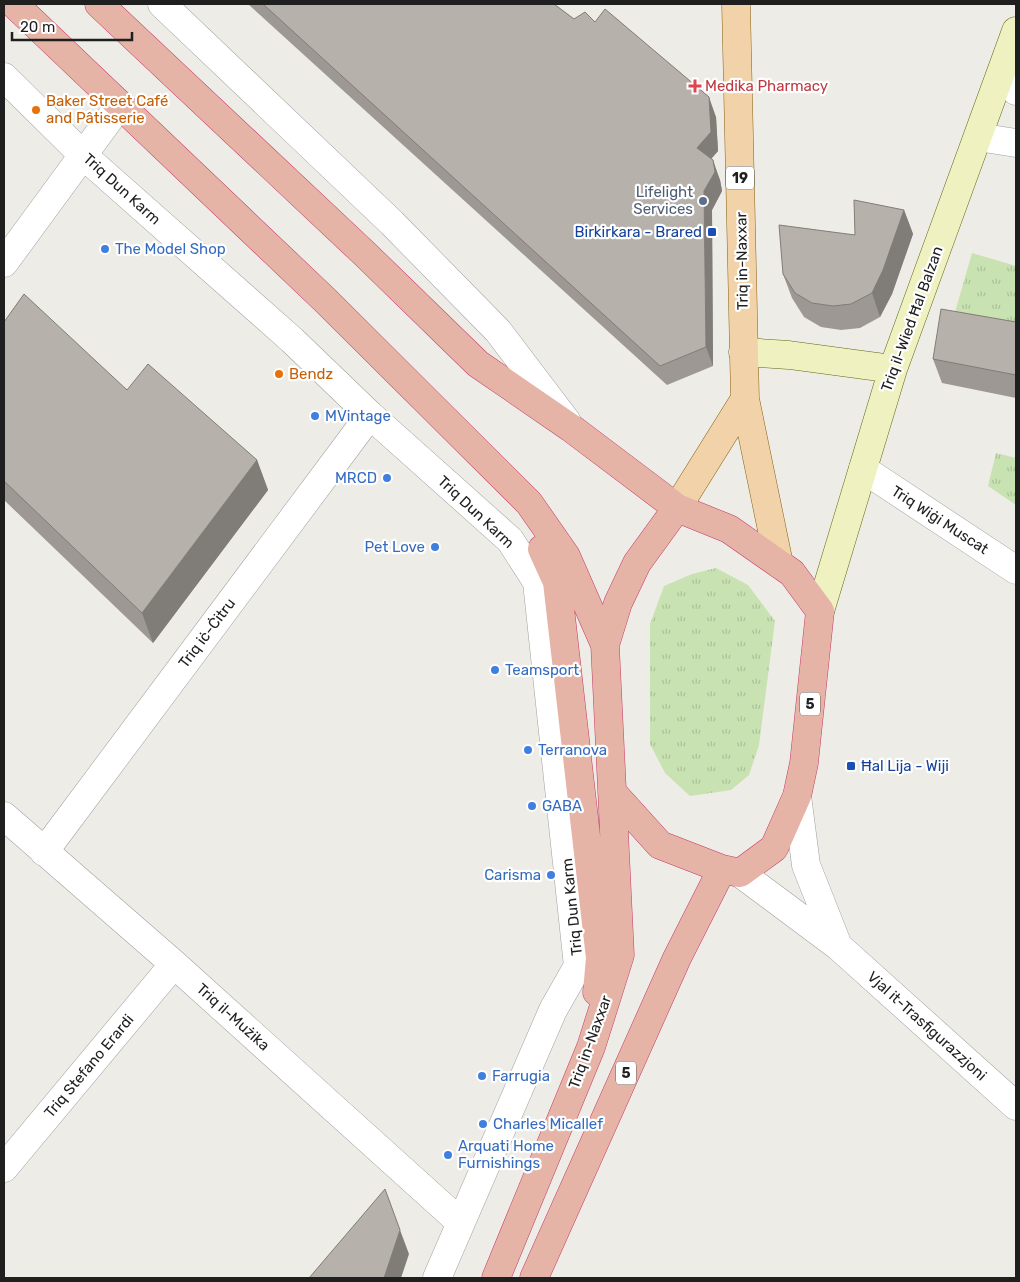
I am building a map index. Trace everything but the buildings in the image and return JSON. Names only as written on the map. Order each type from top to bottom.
[{"type":"highway","points":[[14,4],[326,301],[529,503],[566,556],[605,645]]},
{"type":"highway","points":[[99,4],[366,255],[478,364],[571,428],[677,508],[729,529],[792,573],[820,611]]},
{"type":"highway","points":[[516,490],[556,582],[600,958],[591,1047]]},
{"type":"highway","name":"Triq in-Naxxar","points":[[496,1278],[591,1047],[620,955],[605,645],[618,603],[637,563],[677,508]]},
{"type":"highway","name":"5","points":[[534,1278],[677,958],[731,871],[774,848],[797,796],[804,763],[820,611]]},
{"type":"highway","points":[[612,792],[660,845],[731,871]]},
{"type":"main road","name":"Triq in-Naxxar","points":[[736,4],[745,399],[779,564]]},
{"type":"main road","name":"Triq il-Wied Ħal Balzan","points":[[820,611],[892,369],[978,137],[1008,84],[1016,30]]},
{"type":"main road","points":[[744,352],[789,355],[892,369]]},
{"type":"main road","name":"Triq in-Naxxar","points":[[677,508],[745,399]]},
{"type":"street","points":[[177,10],[498,331],[571,428]]},
{"type":"street","name":"Triq Dun Karm","points":[[4,77],[84,156],[292,340],[370,415],[510,540],[537,582],[578,966],[553,1010],[437,1278]]},
{"type":"street","points":[[4,263],[119,106]]},
{"type":"street","points":[[978,137],[1016,143]]},
{"type":"street","name":"Triq iċ-Ċitru","points":[[44,852],[370,415]]},
{"type":"street","name":"Triq Wiġi Muscat","points":[[863,469],[1016,570]]},
{"type":"street","name":"Vjal it-Trasfigurazzjoni","points":[[797,796],[806,865],[838,946]]},
{"type":"street","name":"Triq il-Mużika","points":[[4,816],[174,964],[460,1222]]},
{"type":"street","name":"Vjal it-Trasfigurazzjoni","points":[[731,871],[838,946],[1016,1106]]},
{"type":"street","name":"Triq Stefano Erardi","points":[[4,1168],[174,964]]},
{"type":"green space","points":[[972,253],[1016,266],[1016,345],[949,333]]},
{"type":"green space","points":[[996,453],[1016,458],[1016,505],[988,486]]},
{"type":"green space","points":[[716,568],[748,585],[775,621],[759,745],[749,775],[731,790],[690,796],[665,773],[650,744],[650,624],[664,586],[692,574]]},
{"type":"place","name":"Medika Pharmacy","points":[[695,86]]},
{"type":"place","name":"Baker Street Café and Pâtisserie","points":[[36,110]]},
{"type":"place","name":"Lifelight Services","points":[[703,201]]},
{"type":"place","name":"Birkirkara - Brared","points":[[712,232]]},
{"type":"place","name":"The Model Shop","points":[[105,249]]},
{"type":"place","name":"Bendz","points":[[279,374]]},
{"type":"place","name":"MVintage","points":[[315,416]]},
{"type":"place","name":"MRCD","points":[[387,478]]},
{"type":"place","name":"Pet Love","points":[[435,547]]},
{"type":"place","name":"Teamsport","points":[[495,670]]},
{"type":"place","name":"Terranova","points":[[528,750]]},
{"type":"place","name":"Ħal Lija - Wiji","points":[[851,766]]},
{"type":"place","name":"GABA","points":[[532,806]]},
{"type":"place","name":"Carisma","points":[[551,875]]},
{"type":"place","name":"Farrugia","points":[[482,1076]]},
{"type":"place","name":"Charles Micallef","points":[[483,1124]]},
{"type":"place","name":"Arquati Home Furnishings","points":[[448,1155]]}]
